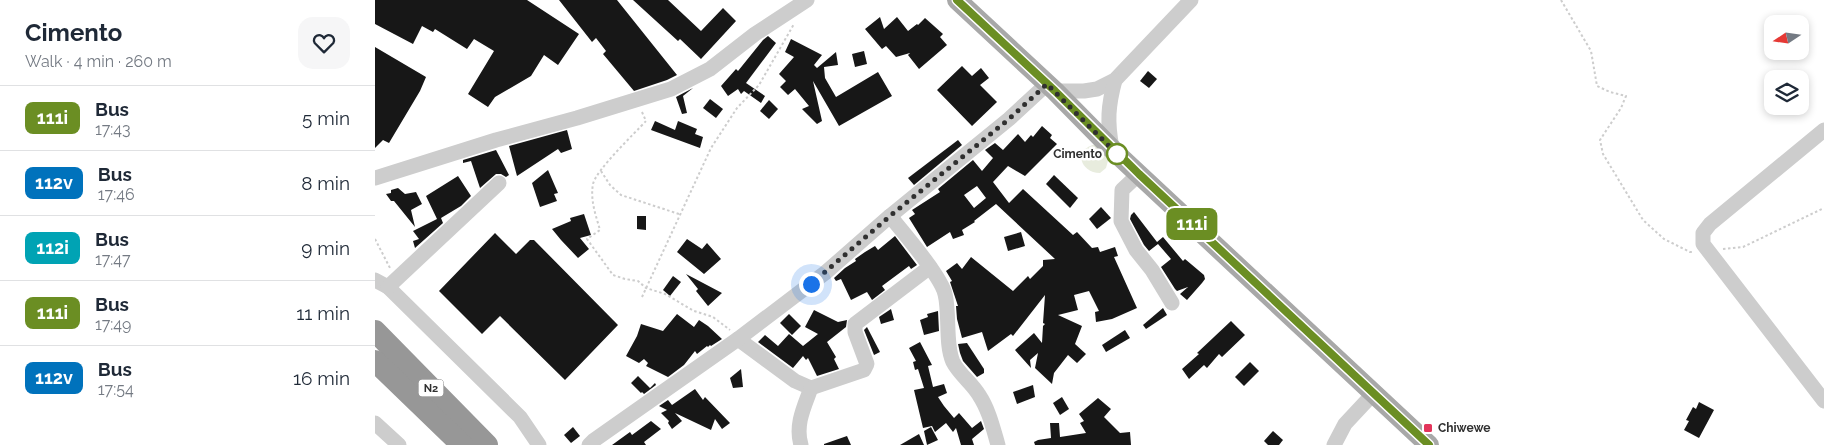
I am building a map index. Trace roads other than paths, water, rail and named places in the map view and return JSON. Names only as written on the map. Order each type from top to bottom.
[{"type":"highway","name":"N2","points":[[375,331],[487,445]]},
{"type":"highway","name":"N2","points":[[375,361],[462,445]]},
{"type":"main road","points":[[957,0],[1139,174],[1429,445]]},
{"type":"street","points":[[375,178],[496,140],[671,89],[711,70],[755,34],[807,0]]},
{"type":"street","points":[[589,445],[738,339],[825,272],[890,216],[1009,119],[1051,88],[1084,91],[1097,88],[1115,80],[1191,0]]},
{"type":"street","points":[[1113,148],[1108,119],[1109,102],[1115,80]]},
{"type":"street","points":[[1824,130],[1710,224],[1703,234],[1703,244],[1824,401]]},
{"type":"street","points":[[1139,174],[1122,190],[1121,221],[1136,250],[1152,270],[1172,303]]},
{"type":"street","points":[[499,183],[417,262],[386,282],[520,417],[539,445]]},
{"type":"street","points":[[890,216],[930,268],[945,292],[949,316],[950,351],[953,363],[979,395],[988,410],[997,445]]},
{"type":"street","points":[[738,339],[795,381],[811,388],[864,370],[867,364],[855,332],[855,324],[930,268]]},
{"type":"street","points":[[801,445],[798,435],[800,419],[811,388]]},
{"type":"street","points":[[1334,445],[1345,424],[1373,394]]},
{"type":"street","points":[[375,423],[399,445]]},
{"type":"place","name":"Cimento","points":[[1117,154]]},
{"type":"place","name":"Chiwewe","points":[[1428,428]]}]
